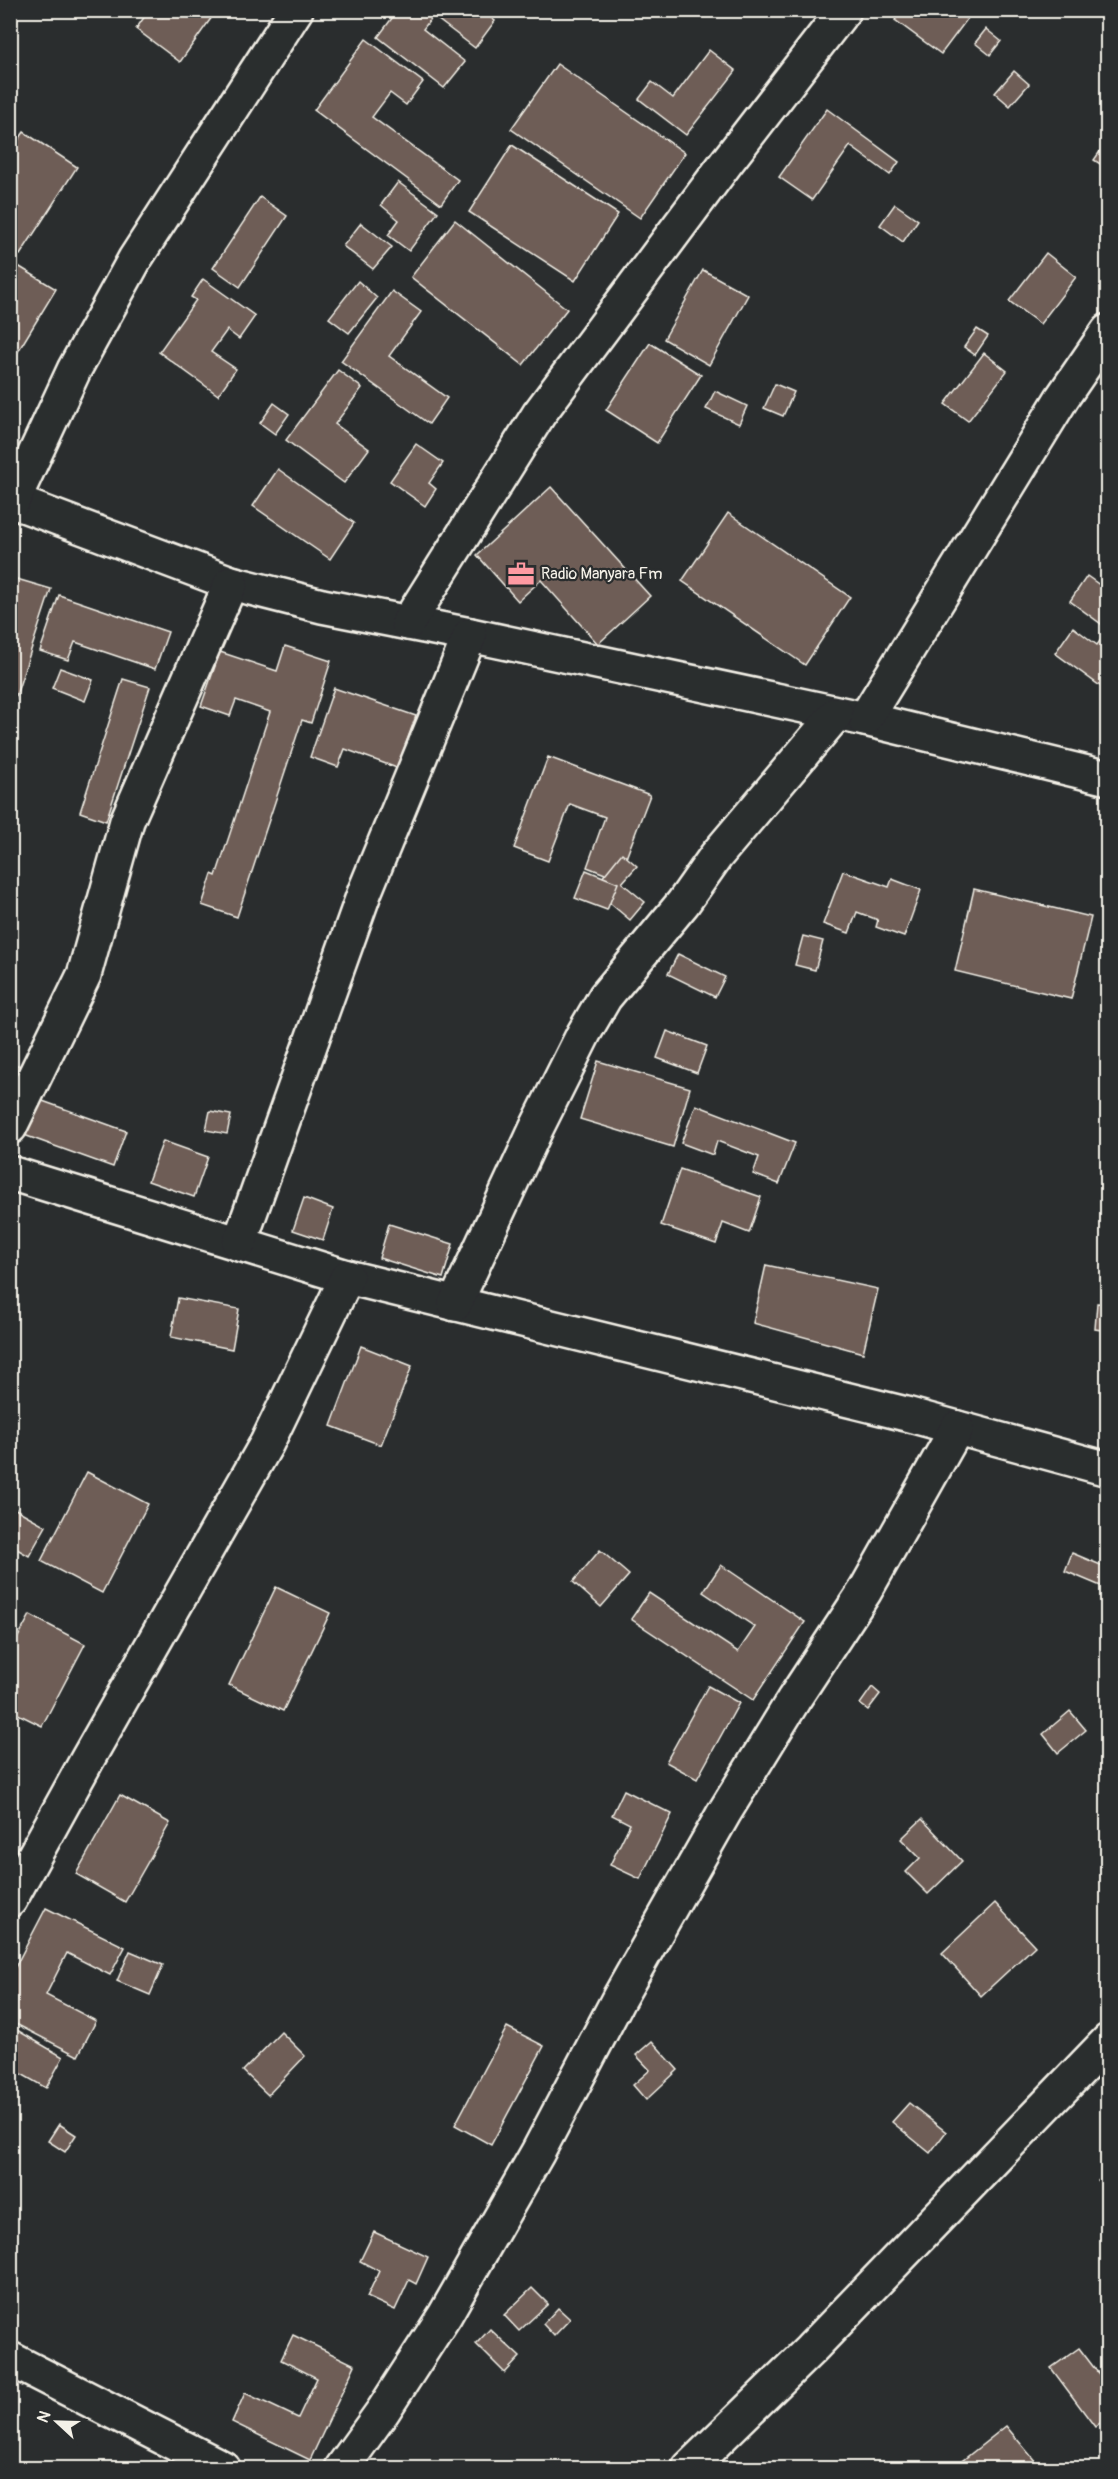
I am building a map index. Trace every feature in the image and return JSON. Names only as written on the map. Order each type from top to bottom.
[{"type":"street","points":[[296,10],[135,259],[74,370],[12,501],[231,583],[322,606],[470,635],[851,717],[1107,778]]},
{"type":"street","points":[[408,623],[539,414],[726,163],[844,10]]},
{"type":"street","points":[[455,1304],[537,1127],[605,998],[683,903],[716,856],[851,717],[1107,331]]},
{"type":"street","points":[[10,1127],[84,975],[127,821],[231,583]]},
{"type":"street","points":[[239,1244],[365,891],[470,635]]},
{"type":"street","points":[[10,1173],[347,1277],[957,1428],[1107,1469]]},
{"type":"street","points":[[10,1900],[267,1443],[347,1277]]},
{"type":"street","points":[[342,2469],[383,2411],[445,2315],[538,2152],[619,1998],[724,1813],[794,1699],[865,1591],[957,1428]]},
{"type":"street","points":[[689,2469],[810,2350],[1107,2041]]},
{"type":"street","points":[[10,2359],[224,2469]]},
{"type":"building","points":[[149,10],[217,10],[180,62],[136,29]]},
{"type":"building","points":[[398,10],[481,10],[495,21],[475,48],[433,16],[423,29],[465,62],[444,88],[378,37]]},
{"type":"building","points":[[902,10],[974,10],[941,54],[895,20]]},
{"type":"building","points":[[1100,10],[1108,10],[1108,26]]},
{"type":"building","points":[[986,29],[1001,41],[990,55],[975,43]]},
{"type":"building","points":[[366,39],[423,82],[406,105],[390,93],[372,117],[458,180],[441,204],[314,110]]},
{"type":"building","points":[[709,50],[736,71],[686,135],[639,99],[652,82],[673,98]]},
{"type":"building","points":[[557,64],[685,153],[640,218],[511,129]]},
{"type":"building","points":[[1014,71],[1029,84],[1010,106],[995,93]]},
{"type":"building","points":[[827,109],[899,162],[890,175],[850,146],[812,200],[779,177]]},
{"type":"building","points":[[24,132],[77,167],[20,255],[10,249],[10,152]]},
{"type":"building","points":[[1108,140],[1108,169],[1094,160]]},
{"type":"building","points":[[512,145],[618,214],[575,281],[469,212]]},
{"type":"building","points":[[398,182],[438,212],[409,251],[388,235],[399,220],[381,205]]},
{"type":"building","points":[[260,197],[287,216],[240,287],[213,268]]},
{"type":"building","points":[[895,204],[918,220],[903,242],[880,225]]},
{"type":"building","points":[[455,220],[567,309],[523,365],[411,277]]},
{"type":"building","points":[[361,223],[392,247],[373,269],[343,246]]},
{"type":"building","points":[[1046,253],[1076,277],[1040,324],[1009,301]]},
{"type":"building","points":[[10,261],[56,289],[11,363],[10,363]]},
{"type":"building","points":[[703,270],[748,295],[709,365],[664,339]]},
{"type":"building","points":[[203,279],[255,316],[239,339],[227,330],[211,352],[236,369],[218,395],[159,352],[196,300],[191,297]]},
{"type":"building","points":[[358,281],[377,298],[349,333],[329,318]]},
{"type":"building","points":[[392,291],[421,312],[389,356],[447,398],[429,424],[341,361]]},
{"type":"building","points":[[977,329],[988,336],[975,355],[964,347]]},
{"type":"building","points":[[650,343],[701,375],[657,443],[606,410]]},
{"type":"building","points":[[984,353],[1007,371],[968,421],[945,404]]},
{"type":"building","points":[[338,370],[362,388],[335,424],[369,449],[344,483],[286,440]]},
{"type":"building","points":[[775,384],[794,392],[783,416],[764,408]]},
{"type":"building","points":[[715,391],[747,406],[739,424],[706,409]]},
{"type":"building","points":[[274,403],[289,414],[275,434],[260,423]]},
{"type":"building","points":[[416,444],[443,463],[429,483],[436,489],[425,506],[390,481]]},
{"type":"building","points":[[278,469],[354,523],[330,559],[253,506]]},
{"type":"building","points":[[551,487],[650,596],[598,644],[541,580],[518,601],[477,555]]},
{"type":"building","points":[[728,513],[850,597],[805,665],[682,581]]},
{"type":"building","points":[[1087,576],[1108,591],[1108,629],[1070,601]]},
{"type":"building","points":[[10,577],[51,589],[10,714]]},
{"type":"building","points":[[59,595],[168,632],[155,669],[75,642],[68,660],[40,651]]},
{"type":"building","points":[[1073,627],[1097,645],[1108,630],[1107,691],[1055,653]]},
{"type":"building","points":[[285,646],[331,661],[311,723],[302,720],[237,917],[202,905],[212,874],[216,876],[270,712],[236,700],[230,716],[201,706],[220,652],[277,671]]},
{"type":"building","points":[[60,668],[93,680],[85,701],[52,688]]},
{"type":"building","points":[[123,679],[150,687],[106,821],[80,812]]},
{"type":"building","points":[[334,688],[416,716],[397,768],[345,749],[338,767],[310,757]]},
{"type":"building","points":[[548,757],[650,795],[618,879],[587,867],[605,817],[570,804],[548,861],[514,848]]},
{"type":"building","points":[[622,853],[637,866],[622,883],[645,902],[630,920],[593,889]]},
{"type":"building","points":[[586,870],[618,883],[607,910],[575,898]]},
{"type":"building","points":[[843,871],[889,887],[892,879],[921,890],[904,937],[876,927],[878,920],[857,912],[849,933],[823,924]]},
{"type":"building","points":[[974,889],[1091,917],[1071,999],[955,971]]},
{"type":"building","points":[[803,936],[823,941],[815,970],[795,965]]},
{"type":"building","points":[[678,954],[725,977],[715,997],[668,974]]},
{"type":"building","points":[[667,1031],[707,1046],[697,1073],[657,1058]]},
{"type":"building","points":[[598,1061],[690,1088],[673,1147],[580,1119]]},
{"type":"building","points":[[10,1063],[21,1066],[10,1098]]},
{"type":"building","points":[[37,1099],[126,1131],[113,1167],[24,1135]]},
{"type":"building","points":[[696,1105],[795,1143],[779,1184],[753,1174],[759,1157],[717,1141],[713,1155],[681,1143]]},
{"type":"building","points":[[210,1111],[231,1115],[227,1134],[206,1130]]},
{"type":"building","points":[[163,1141],[208,1157],[194,1197],[148,1181]]},
{"type":"building","points":[[680,1169],[761,1197],[749,1233],[723,1223],[716,1244],[661,1225]]},
{"type":"building","points":[[304,1198],[333,1209],[323,1240],[293,1230]]},
{"type":"building","points":[[389,1224],[453,1244],[443,1278],[379,1258]]},
{"type":"building","points":[[766,1265],[878,1289],[863,1353],[753,1323]]},
{"type":"building","points":[[178,1298],[239,1309],[232,1349],[171,1337]]},
{"type":"building","points":[[1097,1303],[1108,1304],[1108,1331],[1095,1329]]},
{"type":"building","points":[[361,1346],[412,1366],[381,1445],[331,1426]]},
{"type":"building","points":[[87,1472],[148,1504],[102,1593],[41,1561]]},
{"type":"building","points":[[10,1506],[46,1526],[29,1556],[10,1545]]},
{"type":"building","points":[[600,1550],[629,1575],[601,1607],[573,1582]]},
{"type":"building","points":[[1072,1553],[1108,1568],[1103,1587],[1065,1571]]},
{"type":"building","points":[[721,1565],[805,1622],[753,1700],[631,1619],[649,1593],[738,1652],[755,1627],[703,1592]]},
{"type":"building","points":[[276,1587],[330,1613],[283,1711],[229,1685]]},
{"type":"building","points":[[30,1615],[85,1644],[42,1726],[10,1710],[10,1652]]},
{"type":"building","points":[[708,1686],[739,1703],[697,1779],[666,1762]]},
{"type":"building","points":[[872,1687],[880,1694],[868,1710],[860,1704]]},
{"type":"building","points":[[1070,1711],[1086,1730],[1058,1753],[1043,1734]]},
{"type":"building","points":[[624,1790],[672,1814],[640,1879],[610,1865],[630,1824],[612,1815]]},
{"type":"building","points":[[120,1795],[170,1823],[125,1902],[76,1874]]},
{"type":"building","points":[[922,1819],[962,1861],[928,1894],[906,1872],[920,1858],[901,1839]]},
{"type":"building","points":[[995,1903],[1035,1946],[981,1996],[942,1953]]},
{"type":"building","points":[[46,1908],[125,1947],[110,1975],[67,1953],[46,1995],[96,2021],[78,2056],[10,2021],[10,1977]]},
{"type":"building","points":[[130,1951],[163,1965],[150,1995],[117,1981]]},
{"type":"building","points":[[10,2026],[63,2057],[46,2088],[11,2068],[10,2070]]},
{"type":"building","points":[[507,2027],[544,2046],[491,2145],[455,2125]]},
{"type":"building","points":[[281,2032],[305,2056],[268,2095],[243,2071]]},
{"type":"building","points":[[652,2041],[678,2070],[646,2100],[633,2085],[650,2070],[636,2055]]},
{"type":"building","points":[[909,2103],[946,2132],[930,2153],[892,2122]]},
{"type":"building","points":[[59,2124],[76,2135],[65,2152],[48,2141]]},
{"type":"building","points":[[1108,2171],[1108,2191],[1098,2181]]},
{"type":"building","points":[[374,2232],[428,2257],[416,2284],[409,2280],[395,2310],[367,2297],[379,2271],[360,2261]]},
{"type":"building","points":[[532,2288],[548,2304],[519,2331],[504,2315]]},
{"type":"building","points":[[558,2308],[570,2319],[554,2336],[543,2324]]},
{"type":"building","points":[[490,2329],[520,2357],[505,2373],[476,2344]]},
{"type":"building","points":[[293,2335],[355,2365],[310,2460],[232,2422],[245,2393],[298,2418],[317,2378],[281,2360]]},
{"type":"building","points":[[1079,2348],[1108,2386],[1108,2417],[1095,2427],[1051,2368]]},
{"type":"building","points":[[1006,2426],[1041,2468],[953,2468]]},
{"type":"place","name":"Radio Manyara Fm","points":[[521,574]]}]
